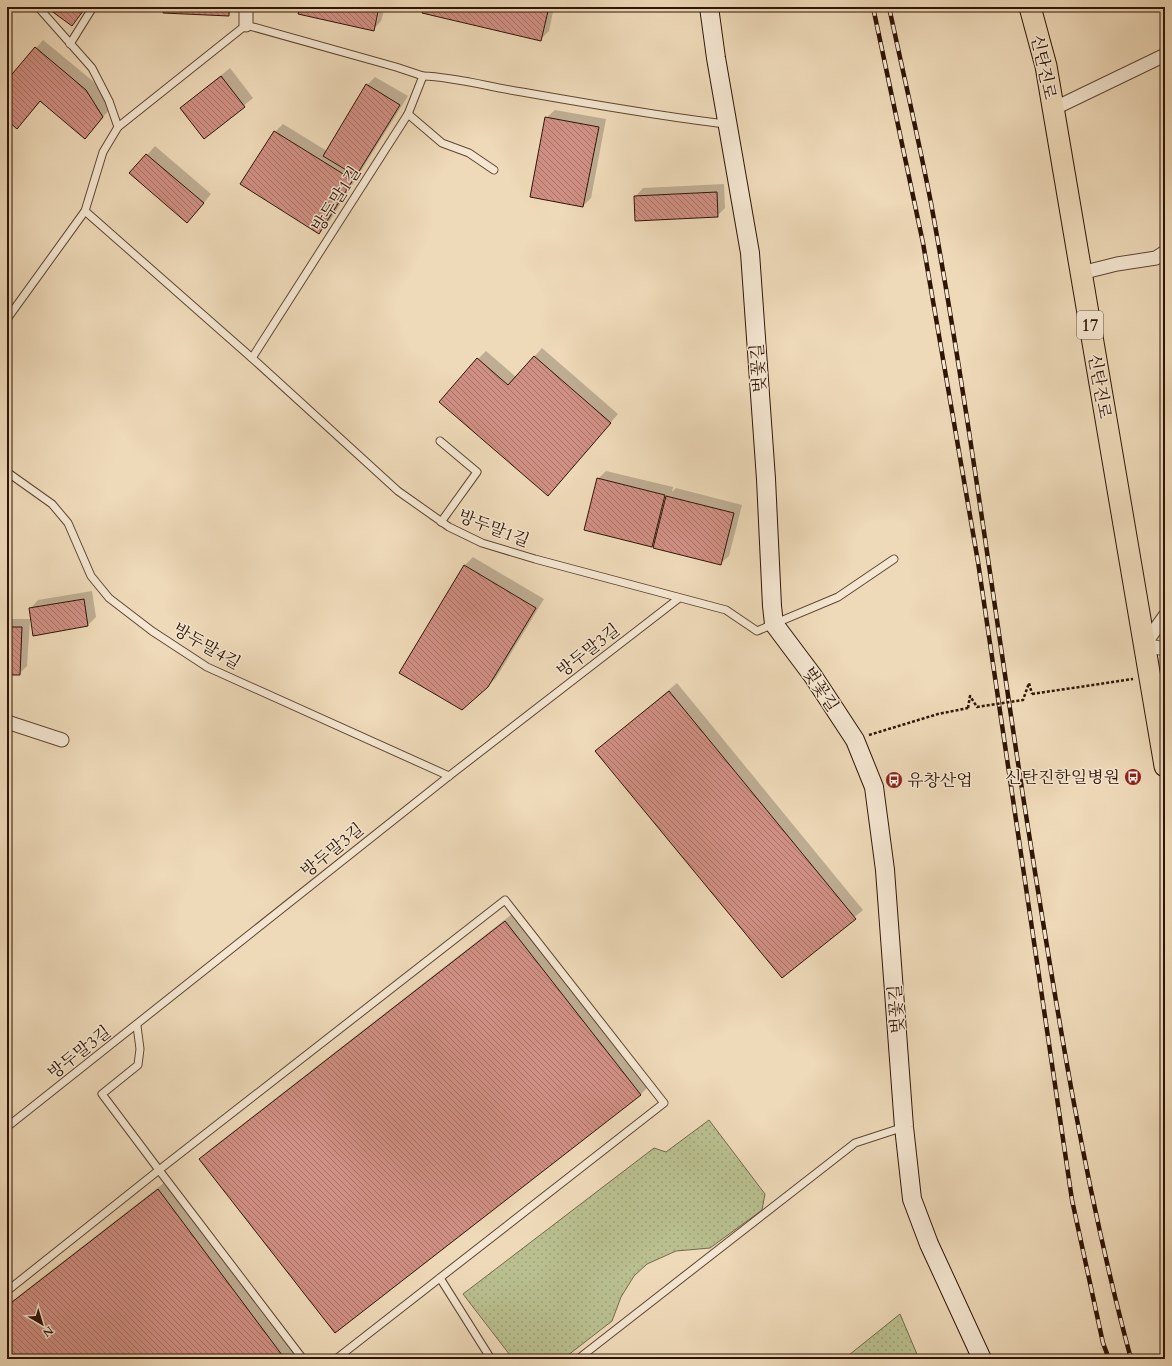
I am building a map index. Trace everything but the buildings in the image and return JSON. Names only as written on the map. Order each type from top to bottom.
[{"type":"main road","name":"신탄진로","points":[[1030,7],[1046,66],[1165,766]]},
{"type":"street","points":[[246,7],[246,25]]},
{"type":"street","name":"벚꽃길","points":[[709,7],[727,124],[750,254],[766,479],[774,624],[813,676],[855,740],[874,787],[885,870],[904,1127],[912,1199],[929,1244],[982,1359]]},
{"type":"street","points":[[1053,109],[1165,55]]},
{"type":"street","points":[[1081,273],[1117,264],[1156,258],[1165,252]]},
{"type":"street","points":[[1165,616],[1144,645],[1165,649]]},
{"type":"street","points":[[7,722],[62,740]]},
{"type":"lane","points":[[38,7],[92,68],[109,101],[118,127]]},
{"type":"lane","points":[[70,44],[93,7]]},
{"type":"lane","points":[[7,319],[85,211],[104,152],[118,127],[246,25],[423,76],[444,77],[488,87],[654,115],[727,124]]},
{"type":"lane","name":"방두말1길","points":[[252,358],[408,114],[423,76]]},
{"type":"lane","points":[[408,114],[442,143],[470,153],[494,170]]},
{"type":"lane","name":"방두말1길","points":[[85,211],[252,358],[398,491],[441,522],[482,543],[678,599],[726,610],[757,631],[774,624]]},
{"type":"lane","points":[[440,441],[477,472],[441,522]]},
{"type":"lane","name":"방두말4길","points":[[7,472],[52,504],[68,523],[92,576],[109,598],[152,631],[207,667],[449,776]]},
{"type":"lane","points":[[774,624],[838,597],[894,559]]},
{"type":"lane","name":"방두말3길","points":[[7,1127],[449,776],[678,599]]},
{"type":"lane","points":[[7,1291],[159,1170],[505,900],[664,1103],[336,1359]]},
{"type":"lane","points":[[136,1026],[140,1050],[138,1065],[102,1094],[303,1359]]},
{"type":"lane","points":[[578,1359],[855,1142],[904,1127]]},
{"type":"lane","points":[[440,1278],[491,1359]]},
{"type":"path","points":[[855,740],[938,714],[968,708],[970,696],[977,707],[1024,700],[1029,683],[1032,694],[1150,676]]},
{"type":"green space","points":[[709,1120],[765,1194],[762,1210],[710,1248],[676,1251],[647,1264],[634,1276],[621,1297],[612,1321],[563,1359],[513,1359],[463,1294],[654,1148],[666,1152]]},
{"type":"green space","points":[[900,1314],[919,1359],[844,1359]]},
{"type":"railway","points":[[873,7],[923,243],[978,562],[1072,1200],[1103,1343],[1109,1359]]},
{"type":"railway","points":[[889,7],[926,178],[944,277],[968,425],[1023,796],[1057,1008],[1097,1220],[1131,1359]]},
{"type":"place","name":"신탄진한일병원","points":[[1133,777]]},
{"type":"place","name":"유창산업","points":[[894,780]]}]
